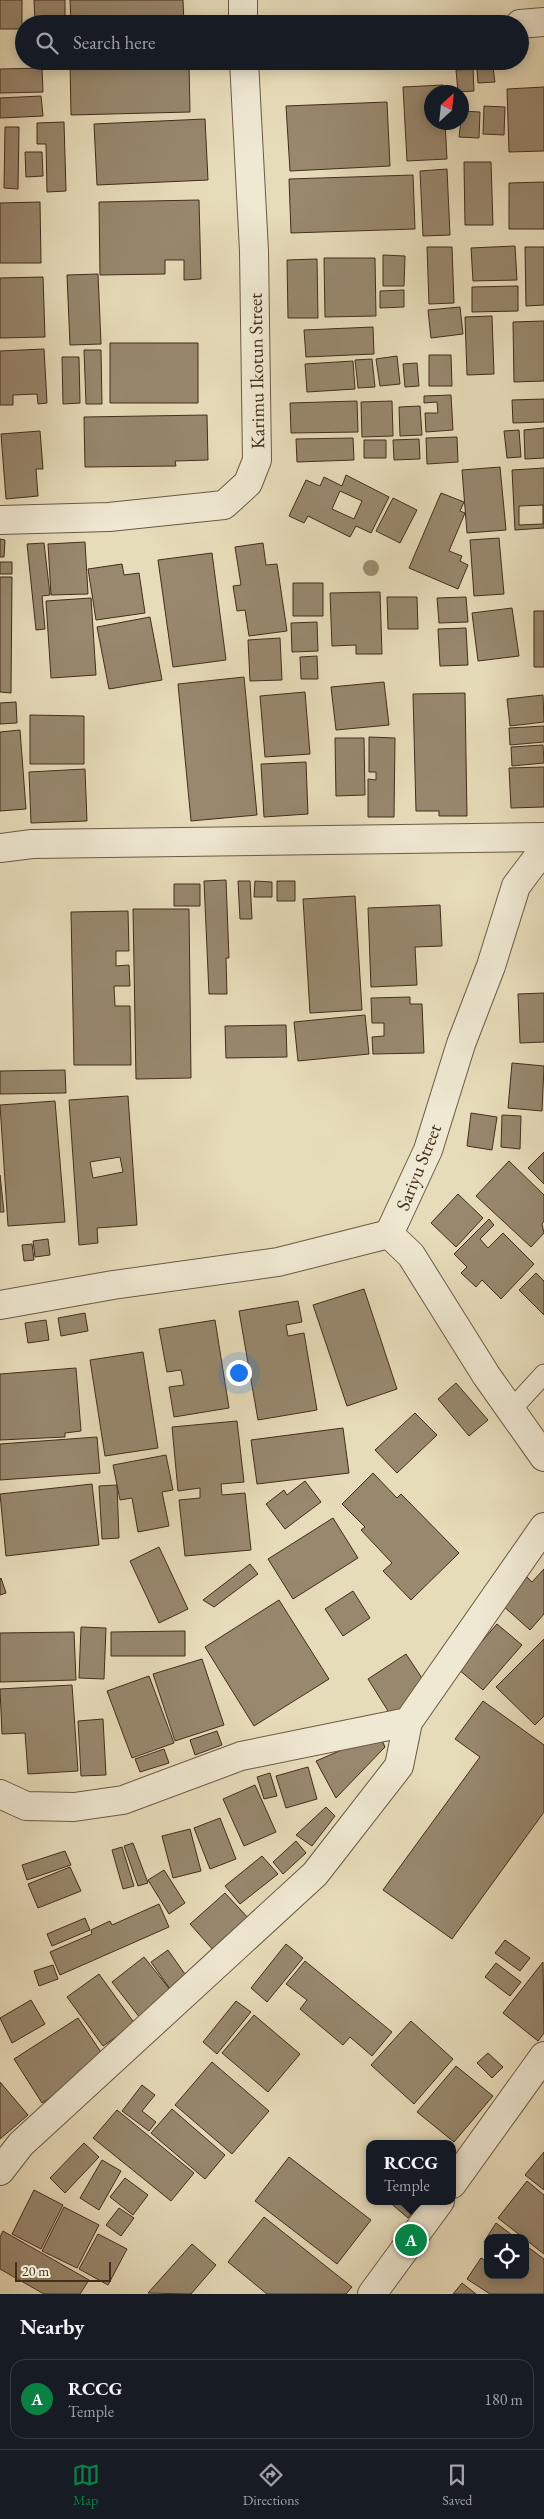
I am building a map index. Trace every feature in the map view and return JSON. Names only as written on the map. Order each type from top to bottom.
[{"type":"street","points":[[242,0],[243,15]]},
{"type":"street","points":[[529,23],[544,22]]},
{"type":"street","name":"Karimu Ikotun Street","points":[[0,520],[109,517],[224,505],[248,482],[257,460],[257,442],[254,251],[244,70]]},
{"type":"street","points":[[0,848],[32,844],[544,837]]},
{"type":"street","name":"Sariyu Street","points":[[544,849],[516,886],[492,966],[461,1044],[428,1150],[390,1234],[411,1255],[486,1375],[544,1456]]},
{"type":"street","points":[[0,1305],[113,1285],[278,1262],[390,1234]]},
{"type":"street","points":[[0,2171],[21,2144],[315,1874],[399,1766],[408,1722],[544,1527]]},
{"type":"street","points":[[0,1794],[26,1806],[74,1807],[123,1800],[241,1756],[408,1722]]},
{"type":"street","points":[[456,2178],[544,2056]]},
{"type":"street","points":[[372,2294],[437,2205]]},
{"type":"lane","points":[[511,1410],[544,1374]]},
{"type":"building","points":[[0,0],[22,0],[22,15],[15,15],[15,29],[0,29]]},
{"type":"building","points":[[34,0],[65,0],[65,15],[35,15]]},
{"type":"building","points":[[70,0],[183,0],[184,15],[71,15]]},
{"type":"building","points":[[0,69],[42,70],[43,92],[0,93]]},
{"type":"building","points":[[70,70],[189,70],[190,112],[71,115]]},
{"type":"building","points":[[456,70],[473,70],[474,91],[469,91],[469,85],[457,85]]},
{"type":"building","points":[[477,70],[493,70],[495,82],[478,83]]},
{"type":"building","points":[[424,86],[424,130],[445,130],[447,159],[407,161],[403,87]]},
{"type":"building","points":[[544,87],[544,151],[509,152],[507,89]]},
{"type":"building","points":[[41,96],[43,116],[0,118],[0,98]]},
{"type":"building","points":[[387,102],[390,166],[290,171],[286,106]]},
{"type":"building","points":[[484,106],[505,107],[504,135],[483,134]]},
{"type":"building","points":[[469,111],[480,112],[479,138],[459,137],[460,130],[469,130]]},
{"type":"building","points":[[205,119],[208,180],[97,185],[94,124]]},
{"type":"building","points":[[64,122],[66,191],[47,192],[46,144],[37,144],[37,123]]},
{"type":"building","points":[[5,127],[19,127],[18,189],[4,188]]},
{"type":"building","points":[[25,152],[42,152],[43,176],[26,177]]},
{"type":"building","points":[[464,162],[491,162],[493,225],[465,225]]},
{"type":"building","points":[[447,169],[450,235],[423,236],[420,171]]},
{"type":"building","points":[[413,175],[415,229],[291,233],[289,179]]},
{"type":"building","points":[[544,182],[544,229],[509,229],[509,183]]},
{"type":"building","points":[[199,200],[201,279],[184,280],[184,260],[165,260],[165,274],[100,275],[99,202]]},
{"type":"building","points":[[40,202],[41,263],[0,263],[0,203]]},
{"type":"building","points":[[515,246],[517,280],[473,281],[471,248]]},
{"type":"building","points":[[427,247],[452,247],[454,303],[429,304]]},
{"type":"building","points":[[525,247],[544,247],[544,305],[526,306]]},
{"type":"building","points":[[383,255],[405,256],[404,286],[383,286]]},
{"type":"building","points":[[324,258],[375,258],[376,316],[325,317]]},
{"type":"building","points":[[317,259],[318,318],[288,318],[287,260]]},
{"type":"building","points":[[98,274],[101,344],[70,345],[67,275]]},
{"type":"building","points":[[43,277],[45,337],[0,338],[0,278]]},
{"type":"building","points":[[518,286],[518,311],[472,312],[472,287]]},
{"type":"building","points":[[404,290],[404,307],[380,308],[380,291]]},
{"type":"building","points":[[460,307],[463,334],[431,338],[428,310]]},
{"type":"building","points":[[492,316],[494,374],[467,375],[465,317]]},
{"type":"building","points":[[544,321],[544,381],[514,382],[513,322]]},
{"type":"building","points":[[373,327],[374,354],[306,357],[304,330]]},
{"type":"building","points":[[110,343],[198,343],[198,403],[110,403]]},
{"type":"building","points":[[44,349],[47,403],[38,404],[37,394],[13,395],[13,405],[0,405],[0,351]]},
{"type":"building","points":[[84,350],[101,350],[102,404],[86,404]]},
{"type":"building","points":[[429,355],[451,355],[452,386],[429,386]]},
{"type":"building","points":[[397,356],[400,384],[380,386],[376,359]]},
{"type":"building","points":[[62,357],[79,357],[80,403],[63,404]]},
{"type":"building","points":[[372,359],[375,387],[358,388],[355,360]]},
{"type":"building","points":[[353,361],[355,389],[307,392],[305,364]]},
{"type":"building","points":[[417,363],[419,386],[405,387],[403,364]]},
{"type":"building","points":[[451,395],[453,430],[426,432],[425,413],[438,413],[437,402],[424,403],[424,396]]},
{"type":"building","points":[[544,399],[544,422],[513,423],[512,400]]},
{"type":"building","points":[[357,401],[358,432],[291,433],[290,403]]},
{"type":"building","points":[[392,401],[393,436],[362,437],[361,402]]},
{"type":"building","points":[[420,406],[422,435],[400,436],[399,407]]},
{"type":"building","points":[[207,415],[208,460],[175,461],[176,466],[85,467],[84,417]]},
{"type":"building","points":[[544,428],[544,458],[525,459],[524,430]]},
{"type":"building","points":[[519,430],[521,457],[507,458],[504,431]]},
{"type":"building","points":[[40,431],[43,469],[36,469],[38,496],[6,499],[1,434]]},
{"type":"building","points":[[457,437],[458,462],[427,464],[426,438]]},
{"type":"building","points":[[353,438],[354,460],[297,462],[296,439]]},
{"type":"building","points":[[419,439],[420,459],[394,460],[393,440]]},
{"type":"building","points":[[364,440],[386,440],[386,458],[364,458]]},
{"type":"building","points":[[500,467],[506,530],[467,533],[462,470]]},
{"type":"building","points":[[544,468],[544,528],[515,530],[512,470]],"holes":[[[543,505],[543,524],[519,525],[519,506]]]},
{"type":"building","points":[[346,475],[389,497],[371,533],[356,526],[350,537],[308,516],[304,523],[289,516],[306,480],[320,486],[324,477],[342,486]],"holes":[[[340,491],[362,501],[354,519],[332,509]]]},
{"type":"building","points":[[441,493],[464,502],[460,511],[465,513],[449,551],[462,556],[460,561],[468,565],[458,589],[409,568]]},
{"type":"building","points":[[393,498],[417,510],[400,543],[376,531]]},
{"type":"building","points":[[499,538],[504,594],[474,596],[470,540]]},
{"type":"building","points":[[0,539],[5,540],[4,557],[0,557]]},
{"type":"building","points":[[85,542],[88,594],[51,595],[48,544]]},
{"type":"building","points":[[44,543],[50,595],[42,596],[45,629],[36,630],[27,544]]},
{"type":"building","points":[[263,543],[266,565],[277,564],[287,631],[249,636],[245,610],[237,611],[233,586],[241,585],[235,547]]},
{"type":"building","points":[[212,553],[226,660],[173,667],[158,560]]},
{"type":"building","points":[[0,562],[12,562],[12,574],[0,574]]},
{"type":"building","points":[[122,564],[124,575],[139,573],[145,613],[96,620],[88,569]]},
{"type":"building","points":[[0,577],[12,577],[11,693],[0,692]]},
{"type":"building","points":[[293,583],[323,583],[323,616],[293,616]]},
{"type":"building","points":[[380,592],[382,654],[356,654],[356,645],[332,646],[330,593]]},
{"type":"building","points":[[387,597],[417,597],[418,629],[388,629]]},
{"type":"building","points":[[466,597],[468,622],[439,623],[437,598]]},
{"type":"building","points":[[91,598],[96,675],[51,678],[46,601]]},
{"type":"building","points":[[512,608],[519,656],[478,661],[472,613]]},
{"type":"building","points":[[534,611],[544,611],[544,667],[534,667]]},
{"type":"building","points":[[150,617],[162,680],[109,689],[97,627]]},
{"type":"building","points":[[317,622],[318,651],[292,652],[291,623]]},
{"type":"building","points":[[466,628],[468,665],[440,666],[438,629]]},
{"type":"building","points":[[280,638],[282,680],[250,681],[248,640]]},
{"type":"building","points":[[317,656],[318,679],[301,679],[300,657]]},
{"type":"building","points":[[244,677],[257,815],[191,821],[178,684]]},
{"type":"building","points":[[384,682],[389,725],[336,730],[331,687]]},
{"type":"building","points":[[305,692],[310,754],[265,757],[260,696]]},
{"type":"building","points":[[465,693],[467,816],[439,816],[439,811],[416,811],[413,694]]},
{"type":"building","points":[[543,695],[544,722],[510,726],[507,699]]},
{"type":"building","points":[[16,702],[17,723],[0,724],[0,703]]},
{"type":"building","points":[[30,715],[84,716],[84,764],[30,764]]},
{"type":"building","points":[[544,726],[544,742],[510,745],[509,728]]},
{"type":"building","points":[[20,730],[26,809],[0,811],[0,732]]},
{"type":"building","points":[[369,737],[395,738],[394,817],[368,817],[368,779],[376,780],[376,772],[369,772]]},
{"type":"building","points":[[335,738],[364,738],[365,795],[336,796]]},
{"type":"building","points":[[543,745],[544,763],[512,766],[511,747]]},
{"type":"building","points":[[306,762],[308,814],[264,817],[261,764]]},
{"type":"building","points":[[544,767],[544,807],[511,808],[509,768]]},
{"type":"building","points":[[85,769],[87,821],[31,823],[29,772]]},
{"type":"building","points":[[226,880],[229,958],[226,958],[227,994],[209,994],[204,881]]},
{"type":"building","points":[[238,881],[250,881],[252,919],[240,919]]},
{"type":"building","points":[[255,881],[272,882],[272,897],[254,897]]},
{"type":"building","points":[[277,881],[295,881],[295,901],[277,901]]},
{"type":"building","points":[[174,884],[200,884],[200,906],[174,906]]},
{"type":"building","points":[[355,896],[362,1010],[310,1013],[303,899]]},
{"type":"building","points":[[440,905],[442,946],[415,947],[417,985],[371,987],[368,908]]},
{"type":"building","points":[[133,909],[189,909],[191,1078],[136,1079]]},
{"type":"building","points":[[128,911],[129,951],[116,951],[116,966],[129,965],[130,986],[114,986],[115,1006],[130,1006],[131,1065],[74,1065],[71,912]]},
{"type":"building","points":[[544,993],[544,1042],[520,1043],[518,994]]},
{"type":"building","points":[[410,997],[410,1004],[422,1004],[424,1053],[373,1054],[372,1037],[384,1036],[384,1023],[372,1023],[371,998]]},
{"type":"building","points":[[365,1015],[369,1054],[298,1061],[294,1022]]},
{"type":"building","points":[[286,1025],[287,1057],[226,1058],[225,1026]]},
{"type":"building","points":[[512,1063],[544,1066],[542,1111],[508,1108]]},
{"type":"building","points":[[65,1070],[66,1093],[0,1094],[0,1071]]},
{"type":"building","points":[[128,1096],[137,1225],[97,1228],[98,1243],[79,1245],[69,1100]],"holes":[[[120,1157],[123,1172],[93,1178],[90,1162]]]},
{"type":"building","points":[[55,1101],[65,1222],[8,1226],[0,1105]]},
{"type":"building","points":[[471,1113],[497,1117],[492,1150],[467,1146]]},
{"type":"building","points":[[502,1115],[521,1116],[520,1149],[501,1147]]},
{"type":"building","points":[[544,1152],[544,1184],[528,1168]]},
{"type":"building","points":[[509,1161],[544,1195],[544,1221],[542,1224],[544,1233],[531,1247],[476,1196]]},
{"type":"building","points":[[0,1175],[4,1212],[0,1212]]},
{"type":"building","points":[[458,1194],[483,1218],[456,1247],[431,1223]]},
{"type":"building","points":[[489,1219],[494,1225],[480,1239],[488,1248],[503,1233],[534,1264],[501,1299],[482,1280],[476,1287],[461,1273],[467,1267],[454,1254]]},
{"type":"building","points":[[48,1239],[50,1255],[35,1257],[33,1241]]},
{"type":"building","points":[[32,1244],[34,1260],[24,1261],[22,1245]]},
{"type":"building","points":[[536,1273],[544,1281],[544,1315],[519,1290]]},
{"type":"building","points":[[364,1289],[397,1389],[347,1406],[313,1305]]},
{"type":"building","points":[[298,1301],[302,1322],[286,1325],[288,1336],[304,1333],[317,1410],[258,1420],[239,1311]]},
{"type":"building","points":[[85,1313],[88,1331],[61,1336],[58,1318]]},
{"type":"building","points":[[46,1320],[49,1340],[28,1343],[25,1323]]},
{"type":"building","points":[[215,1320],[229,1408],[174,1417],[169,1387],[184,1385],[181,1370],[167,1372],[159,1329]]},
{"type":"building","points":[[143,1352],[158,1448],[105,1456],[90,1360]]},
{"type":"building","points":[[76,1368],[81,1431],[65,1433],[65,1437],[0,1440],[0,1374]]},
{"type":"building","points":[[456,1383],[488,1420],[469,1436],[438,1399]]},
{"type":"building","points":[[415,1413],[437,1435],[397,1473],[375,1450]]},
{"type":"building","points":[[237,1421],[244,1482],[221,1484],[222,1495],[245,1493],[251,1550],[185,1556],[179,1500],[200,1498],[200,1488],[178,1491],[172,1427]]},
{"type":"building","points":[[343,1428],[349,1473],[257,1484],[251,1440]]},
{"type":"building","points":[[97,1437],[100,1473],[0,1480],[0,1444]]},
{"type":"building","points":[[166,1455],[173,1490],[162,1492],[169,1526],[138,1532],[132,1498],[120,1500],[113,1465]]},
{"type":"building","points":[[373,1473],[397,1498],[401,1494],[459,1553],[411,1600],[383,1571],[392,1563],[361,1530],[365,1527],[342,1504]]},
{"type":"building","points":[[305,1481],[321,1502],[285,1529],[266,1504],[284,1490],[287,1495]]},
{"type":"building","points":[[92,1484],[99,1545],[6,1556],[0,1494]]},
{"type":"building","points":[[117,1485],[119,1538],[102,1539],[99,1486]]},
{"type":"building","points":[[333,1518],[358,1558],[293,1599],[268,1559]]},
{"type":"building","points":[[159,1547],[188,1609],[159,1623],[130,1561]]},
{"type":"building","points":[[250,1564],[258,1574],[214,1607],[203,1600]]},
{"type":"building","points":[[544,1569],[544,1614],[530,1630],[502,1605],[527,1577],[532,1582]]},
{"type":"building","points":[[0,1579],[6,1593],[0,1595]]},
{"type":"building","points":[[353,1591],[370,1618],[343,1636],[325,1609]]},
{"type":"building","points":[[279,1600],[329,1679],[254,1726],[205,1647]]},
{"type":"building","points":[[497,1624],[522,1645],[483,1690],[458,1669]]},
{"type":"building","points":[[81,1627],[106,1628],[104,1679],[79,1678]]},
{"type":"building","points":[[185,1631],[185,1656],[111,1656],[111,1632]]},
{"type":"building","points":[[74,1632],[76,1680],[0,1682],[0,1633]]},
{"type":"building","points":[[544,1639],[544,1716],[535,1725],[496,1687]]},
{"type":"building","points":[[406,1654],[426,1684],[393,1719],[368,1679]]},
{"type":"building","points":[[202,1659],[224,1725],[175,1741],[153,1674]]},
{"type":"building","points":[[149,1676],[174,1743],[132,1758],[107,1691]]},
{"type":"building","points":[[72,1685],[78,1771],[28,1774],[25,1733],[2,1734],[0,1689]]},
{"type":"building","points":[[483,1701],[544,1745],[544,1812],[452,1939],[383,1890],[480,1757],[455,1739]]},
{"type":"building","points":[[103,1719],[106,1775],[81,1776],[78,1721]]},
{"type":"building","points":[[217,1731],[222,1745],[195,1755],[190,1740]]},
{"type":"building","points":[[379,1734],[385,1747],[336,1798],[316,1761]]},
{"type":"building","points":[[164,1749],[169,1763],[140,1772],[135,1759]]},
{"type":"building","points":[[308,1767],[317,1799],[286,1808],[276,1776]]},
{"type":"building","points":[[270,1773],[277,1796],[264,1799],[257,1777]]},
{"type":"building","points":[[255,1785],[276,1832],[244,1846],[223,1799]]},
{"type":"building","points":[[326,1807],[335,1816],[312,1846],[296,1835]]},
{"type":"building","points":[[220,1818],[236,1859],[210,1869],[194,1828]]},
{"type":"building","points":[[190,1829],[201,1871],[173,1878],[162,1836]]},
{"type":"building","points":[[296,1841],[306,1853],[283,1874],[273,1862]]},
{"type":"building","points":[[133,1843],[148,1883],[138,1886],[124,1846]]},
{"type":"building","points":[[122,1847],[134,1886],[123,1889],[112,1850]]},
{"type":"building","points":[[65,1851],[71,1865],[27,1880],[22,1865]]},
{"type":"building","points":[[262,1856],[278,1874],[240,1904],[225,1886]]},
{"type":"building","points":[[70,1867],[81,1891],[38,1908],[28,1884]]},
{"type":"building","points":[[164,1870],[185,1903],[169,1914],[148,1880]]},
{"type":"building","points":[[225,1893],[251,1921],[215,1952],[190,1924]]},
{"type":"building","points":[[159,1904],[169,1927],[60,1975],[50,1952],[92,1934],[91,1930],[110,1921],[112,1925]]},
{"type":"building","points":[[85,1918],[90,1930],[52,1946],[47,1934]]},
{"type":"building","points":[[505,1940],[530,1958],[520,1971],[495,1953]]},
{"type":"building","points":[[286,1944],[303,1958],[267,2002],[251,1988]]},
{"type":"building","points":[[168,1950],[187,1977],[170,1989],[151,1962]]},
{"type":"building","points":[[144,1957],[172,1992],[140,2018],[112,1982]]},
{"type":"building","points":[[305,1961],[392,2032],[372,2056],[350,2037],[343,2045],[300,2009],[307,2000],[286,1984]]},
{"type":"building","points":[[543,1962],[544,2033],[538,2041],[503,2013]]},
{"type":"building","points":[[496,1963],[521,1982],[510,1996],[485,1977]]},
{"type":"building","points":[[53,1965],[58,1979],[39,1986],[34,1971]]},
{"type":"building","points":[[99,1974],[135,2024],[103,2046],[67,1997]]},
{"type":"building","points":[[31,2000],[45,2024],[12,2043],[0,2018]]},
{"type":"building","points":[[236,2001],[251,2012],[217,2054],[203,2042]]},
{"type":"building","points":[[254,2015],[300,2054],[268,2092],[222,2053]]},
{"type":"building","points":[[78,2018],[107,2061],[42,2103],[14,2059]]},
{"type":"building","points":[[411,2021],[453,2059],[414,2104],[371,2065]]},
{"type":"building","points":[[488,2053],[503,2067],[492,2078],[477,2063]]},
{"type":"building","points":[[212,2062],[269,2111],[232,2154],[175,2105]]},
{"type":"building","points":[[456,2066],[493,2096],[456,2140],[452,2140],[417,2112]]},
{"type":"building","points":[[0,2082],[28,2115],[0,2139]]},
{"type":"building","points":[[142,2085],[155,2095],[142,2111],[156,2122],[149,2131],[122,2111]]},
{"type":"building","points":[[172,2109],[225,2155],[205,2179],[151,2133]]},
{"type":"building","points":[[117,2110],[194,2173],[171,2201],[93,2138]]},
{"type":"building","points":[[84,2143],[99,2157],[65,2193],[50,2178]]},
{"type":"building","points":[[544,2152],[544,2190],[525,2175]]},
{"type":"building","points":[[289,2157],[371,2220],[337,2264],[255,2201]]},
{"type":"building","points":[[102,2160],[121,2171],[99,2210],[80,2198]]},
{"type":"building","points":[[125,2178],[148,2195],[133,2215],[110,2197]]},
{"type":"building","points":[[527,2181],[544,2195],[544,2254],[529,2242],[529,2234],[518,2234],[498,2218]]},
{"type":"building","points":[[34,2190],[63,2205],[41,2249],[12,2234]]},
{"type":"building","points":[[393,2205],[419,2205],[408,2218]]},
{"type":"building","points":[[64,2207],[99,2225],[77,2268],[42,2251]]},
{"type":"building","points":[[119,2208],[134,2218],[121,2236],[106,2225]]},
{"type":"building","points":[[264,2217],[352,2287],[346,2294],[267,2294],[228,2262]]},
{"type":"building","points":[[496,2223],[511,2234],[489,2234]]},
{"type":"building","points":[[3,2231],[89,2280],[80,2294],[44,2294],[0,2269],[0,2237]]},
{"type":"building","points":[[98,2234],[127,2249],[108,2285],[79,2269]]},
{"type":"building","points":[[192,2244],[216,2265],[191,2294],[148,2293]]},
{"type":"building","points":[[529,2248],[544,2259],[544,2294],[490,2294],[467,2279],[481,2258],[484,2260],[484,2279],[529,2279]]},
{"type":"building","points":[[462,2283],[476,2294],[453,2294]]},
{"type":"place","name":"RCCG","points":[[411,2240]]}]
